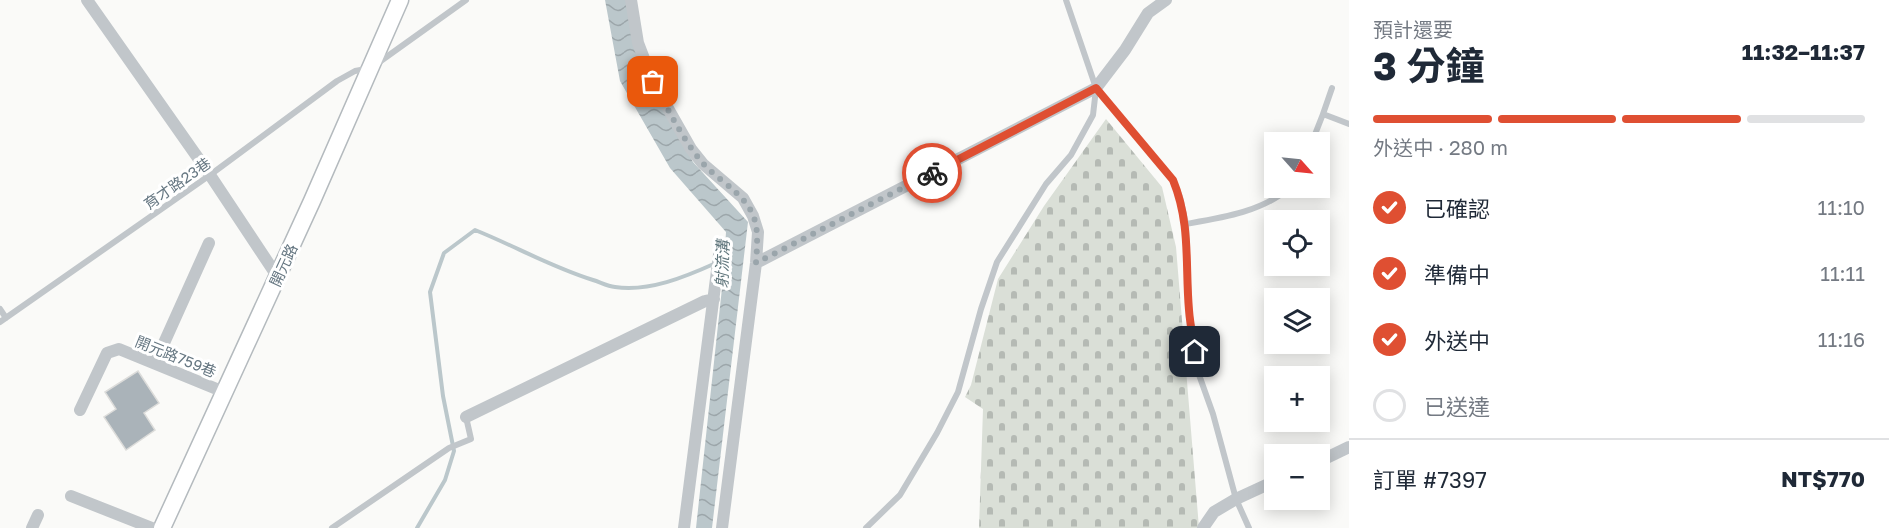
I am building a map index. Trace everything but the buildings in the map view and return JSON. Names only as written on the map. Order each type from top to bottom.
[{"type":"main road","name":"開元路","points":[[162,528],[400,0]]},
{"type":"street","points":[[87,0],[210,175],[277,276]]},
{"type":"street","points":[[631,0],[638,43],[644,63],[659,92],[703,164],[743,198],[753,216],[758,232],[722,528]]},
{"type":"street","points":[[756,263],[1096,88],[1125,50],[1148,13],[1166,0]]},
{"type":"street","points":[[155,363],[208,243]]},
{"type":"street","points":[[684,528],[719,256]]},
{"type":"street","points":[[466,417],[705,301],[714,299]]},
{"type":"street","name":"開元路759巷","points":[[80,410],[107,353],[119,349],[224,392]]},
{"type":"street","points":[[1330,456],[1349,447]]},
{"type":"street","points":[[1203,528],[1214,512],[1264,486]]},
{"type":"street","points":[[71,496],[152,528]]},
{"type":"street","points":[[32,528],[38,515]]},
{"type":"lane","name":"育才路23巷","points":[[3,320],[210,175],[337,81],[355,71],[370,69],[465,0]]},
{"type":"lane","points":[[1066,0],[1096,88],[1173,180],[1180,197],[1186,224],[1189,310],[1198,372],[1213,414],[1236,499],[1249,528]]},
{"type":"lane","points":[[866,528],[900,495],[937,433],[958,392],[981,309],[997,262],[1046,184],[1071,155],[1093,115],[1096,88]]},
{"type":"lane","points":[[1316,132],[1332,88]]},
{"type":"lane","points":[[1323,114],[1349,124]]},
{"type":"lane","points":[[1186,224],[1212,220],[1259,206],[1274,198]]},
{"type":"lane","points":[[0,309],[3,320]]},
{"type":"lane","points":[[332,528],[449,448],[471,439],[466,417]]},
{"type":"green space","points":[[1106,119],[1162,187],[1176,247],[1199,528],[979,528],[983,409],[965,397],[971,385],[998,279],[1044,206]]},
{"type":"water","points":[[605,0],[627,0],[638,59],[693,162],[748,222],[712,528],[696,528],[726,232],[670,168],[620,81]]},
{"type":"waterway","name":"射流溝","points":[[417,528],[445,480],[454,451],[443,396],[430,292],[444,253],[475,230],[578,275],[609,286],[628,288],[667,282],[716,263]]},
{"type":"way so far","points":[[653,82],[703,164],[743,198],[753,216],[758,232],[756,263],[932,173]]},
{"type":"route","points":[[932,173],[1096,88],[1173,180],[1180,197],[1186,224],[1189,310],[1195,352]]}]
